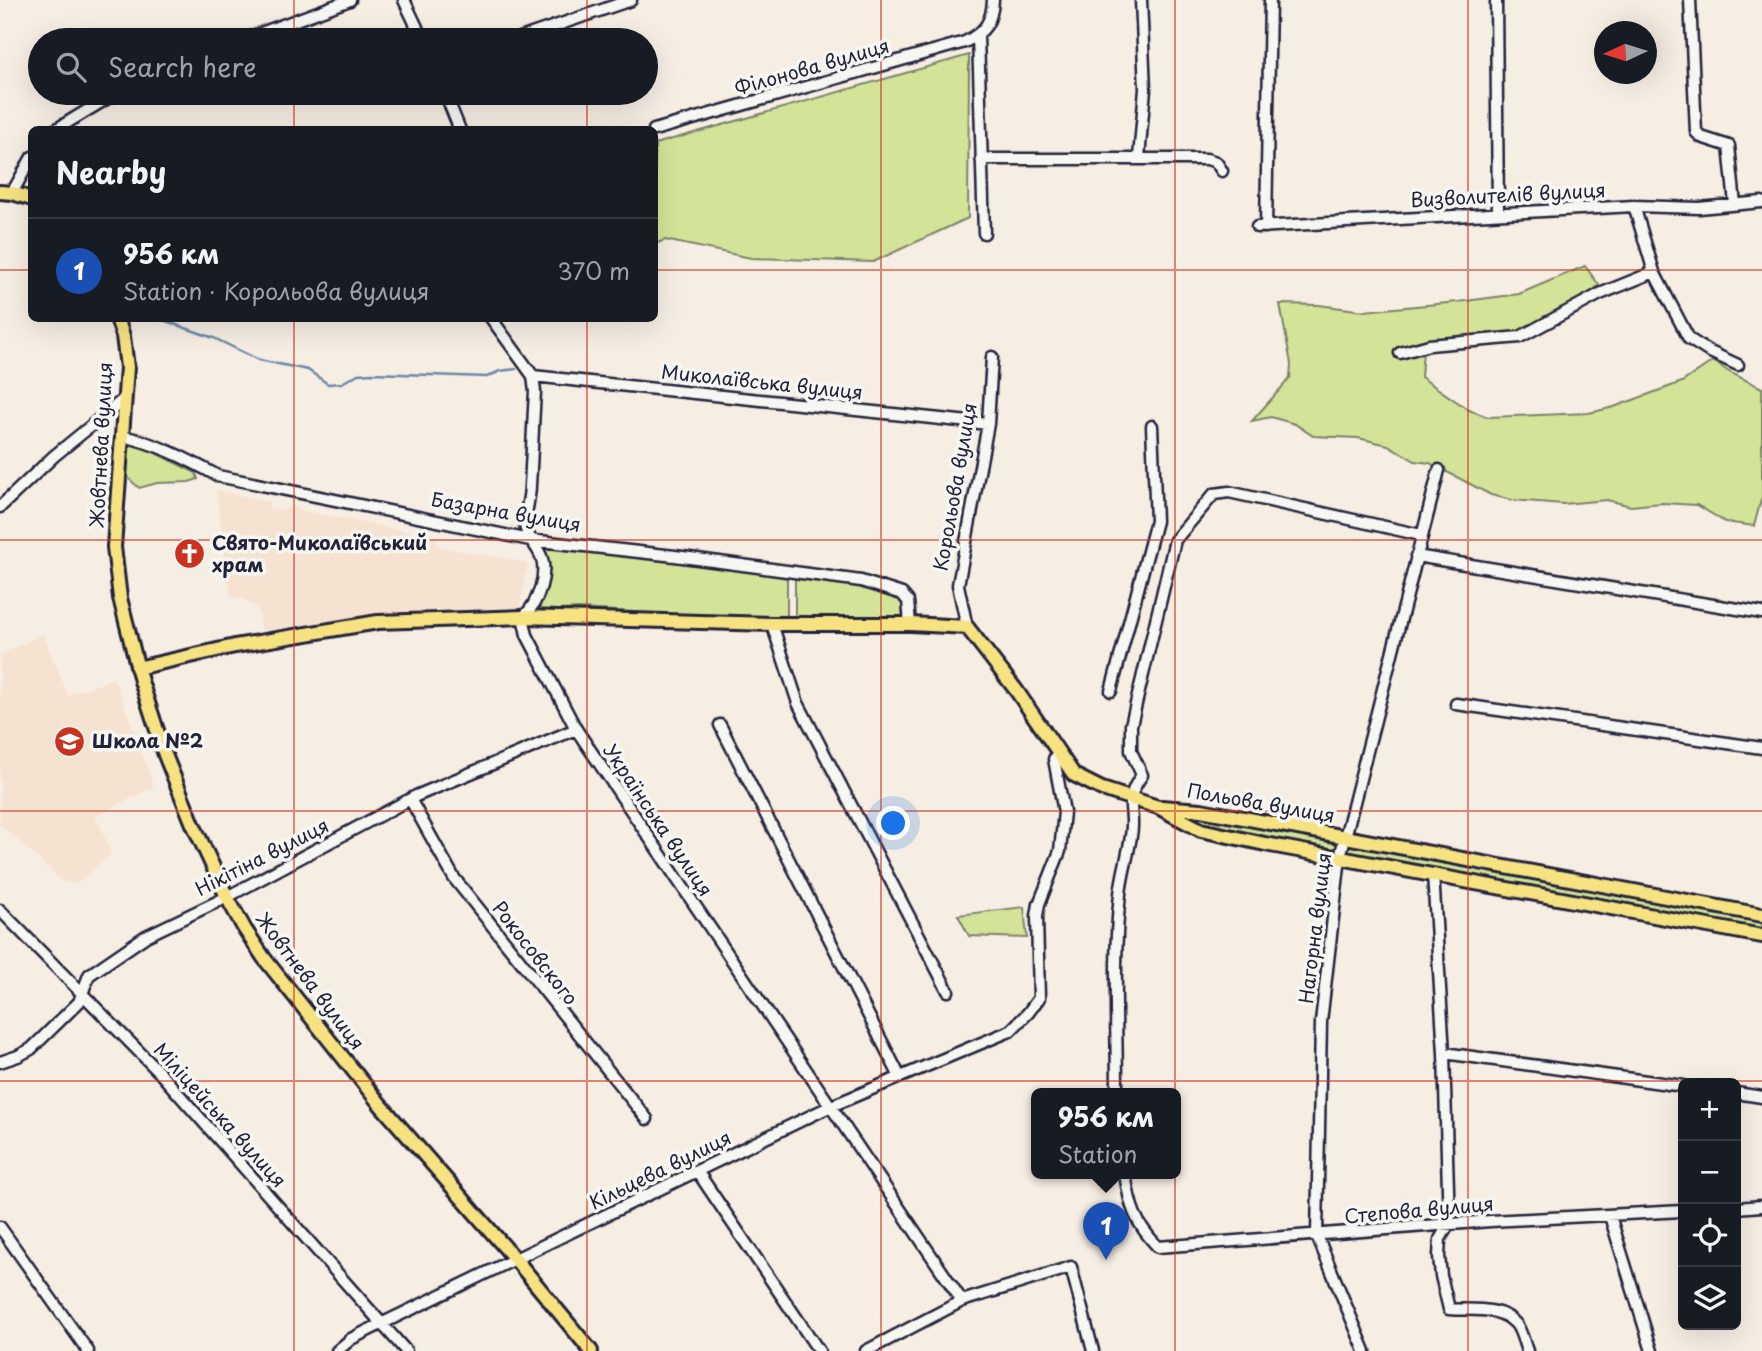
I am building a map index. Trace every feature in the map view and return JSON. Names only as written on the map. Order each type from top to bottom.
[{"type":"main road","points":[[6,192],[28,198]]},
{"type":"main road","name":"Жовтнева вулиця","points":[[118,322],[125,351],[114,560],[137,668],[165,755],[193,824],[227,897],[264,958],[380,1104],[591,1351]]},
{"type":"main road","points":[[137,668],[236,646],[378,622],[523,617],[967,627]]},
{"type":"main road","name":"Корольова вулиця","points":[[967,627],[1016,690],[1074,775],[1102,789],[1157,807]]},
{"type":"main road","name":"Польова вулиця","points":[[1157,807],[1200,810],[1762,915]]},
{"type":"main road","name":"Польова вулиця","points":[[1157,807],[1201,830],[1265,844],[1762,936]]},
{"type":"street","points":[[274,28],[350,0]]},
{"type":"street","points":[[404,0],[417,28]]},
{"type":"street","points":[[549,28],[631,0]]},
{"type":"street","points":[[984,233],[978,36],[990,21],[993,0]]},
{"type":"street","points":[[1139,158],[1145,89],[1141,0]]},
{"type":"street","name":"Визволителів вулиця","points":[[1270,0],[1261,227],[1634,206],[1699,208],[1762,202]]},
{"type":"street","points":[[1496,0],[1499,213]]},
{"type":"street","points":[[1690,0],[1696,132],[1701,137],[1729,146],[1735,204]]},
{"type":"street","name":"Філонова вулиця","points":[[658,129],[965,42],[978,36]]},
{"type":"street","points":[[62,126],[96,105]]},
{"type":"street","points":[[450,105],[458,126]]},
{"type":"street","points":[[981,159],[1207,159],[1216,162],[1222,170]]},
{"type":"street","points":[[6,192],[28,162]]},
{"type":"street","points":[[1634,206],[1654,272],[1689,339],[1738,365]]},
{"type":"street","points":[[1400,353],[1429,345],[1520,337],[1600,294],[1654,272]]},
{"type":"street","points":[[494,322],[533,376],[535,391],[530,488],[525,526],[530,540],[541,555],[542,573],[533,608],[523,617]]},
{"type":"street","name":"Корольова вулиця","points":[[967,627],[958,585],[988,424],[992,357]]},
{"type":"street","name":"Миколаївська вулиця","points":[[533,376],[988,424]]},
{"type":"street","points":[[0,507],[54,456],[124,400]]},
{"type":"street","points":[[1111,691],[1156,522],[1152,426]]},
{"type":"street","name":"Базарна вулиця","points":[[122,436],[142,440],[218,475],[530,540],[861,581],[902,594],[908,601],[910,624]]},
{"type":"street","name":"Нагорна вулиця","points":[[1365,1351],[1317,1236],[1321,1022],[1340,857],[1439,470]]},
{"type":"street","points":[[1117,1088],[1120,892],[1132,832],[1130,798],[1133,787],[1142,775],[1131,751],[1131,724],[1175,540],[1214,494],[1229,492],[1421,535]]},
{"type":"street","points":[[1416,556],[1762,613]]},
{"type":"street","name":"Українська вулиця","points":[[523,617],[527,635],[576,729],[962,1301]]},
{"type":"street","points":[[772,624],[798,703],[948,991]]},
{"type":"street","points":[[1456,704],[1762,748]]},
{"type":"street","points":[[720,725],[900,1077]]},
{"type":"street","name":"Нікітіна вулиця","points":[[0,1062],[31,1049],[79,1002],[89,975],[167,925],[227,897],[410,799],[576,729]]},
{"type":"street","name":"Кільцева вулиця","points":[[337,1351],[351,1339],[383,1323],[829,1107],[1005,1032],[1028,1013],[1039,998],[1039,904],[1060,851],[1063,812],[1054,769],[1054,759],[1058,754]]},
{"type":"street","name":"Рокосовского","points":[[410,799],[454,878],[647,1119]]},
{"type":"street","points":[[1433,874],[1444,1053],[1449,1224],[1440,1239],[1441,1276],[1449,1308],[1484,1309],[1501,1314],[1516,1325],[1527,1351]]},
{"type":"street","name":"Міліцейська вулиця","points":[[0,910],[160,1073],[406,1351]]},
{"type":"street","points":[[1444,1053],[1678,1085]]},
{"type":"street","points":[[1741,1094],[1762,1097]]},
{"type":"street","points":[[697,1171],[819,1351]]},
{"type":"street","name":"Степова вулиця","points":[[1126,1179],[1128,1196],[1140,1228],[1158,1247],[1449,1224],[1678,1211]]},
{"type":"street","points":[[1741,1208],[1762,1206]]},
{"type":"street","points":[[1610,1216],[1652,1351]]},
{"type":"street","points":[[0,1227],[88,1351]]},
{"type":"street","points":[[866,1351],[962,1301],[1071,1267],[1093,1351]]},
{"type":"shaded area","points":[[216,490],[270,502],[267,508],[283,511],[294,506],[303,511],[435,537],[438,547],[528,563],[519,609],[375,615],[261,631],[260,614],[254,605],[243,599],[231,598]]},
{"type":"shaded area","name":"Школа №2","points":[[43,634],[68,695],[113,679],[116,683],[154,787],[95,816],[112,853],[77,883],[62,882],[0,825],[0,655]]},
{"type":"green space","points":[[969,55],[968,218],[873,262],[751,258],[665,240],[658,243],[658,143]]},
{"type":"green space","points":[[1585,266],[1599,285],[1571,306],[1518,334],[1423,350],[1421,377],[1469,410],[1488,417],[1589,413],[1614,407],[1682,382],[1713,361],[1762,388],[1762,496],[1754,526],[1725,522],[1697,505],[1662,503],[1631,506],[1607,500],[1563,504],[1512,500],[1491,495],[1430,463],[1415,461],[1388,445],[1358,438],[1313,436],[1295,424],[1271,417],[1252,421],[1290,378],[1291,364],[1280,304],[1319,305],[1364,311],[1458,302],[1519,294]]},
{"type":"green space","points":[[135,443],[196,473],[198,479],[189,482],[157,483],[139,488],[126,476],[125,454],[128,445]]},
{"type":"green space","points":[[540,544],[787,574],[787,620],[579,609],[540,611]]},
{"type":"green space","points":[[795,574],[862,585],[901,597],[905,605],[905,619],[795,619]]},
{"type":"green space","points":[[1193,816],[1336,841],[1338,844],[1333,851],[1210,828],[1196,821]]},
{"type":"green space","points":[[1352,843],[1762,920],[1762,932],[1354,856],[1348,849]]},
{"type":"green space","points":[[1024,907],[1027,938],[969,936],[958,915]]},
{"type":"waterway","points":[[168,322],[214,338],[259,360],[308,370],[328,384],[342,383],[358,374],[487,377],[500,371],[516,369]]},
{"type":"place","name":"Свято-Миколаївський храм","points":[[189,554]]},
{"type":"place","name":"Школа №2","points":[[69,741]]},
{"type":"place","name":"956 км","points":[[1106,1260]]}]
